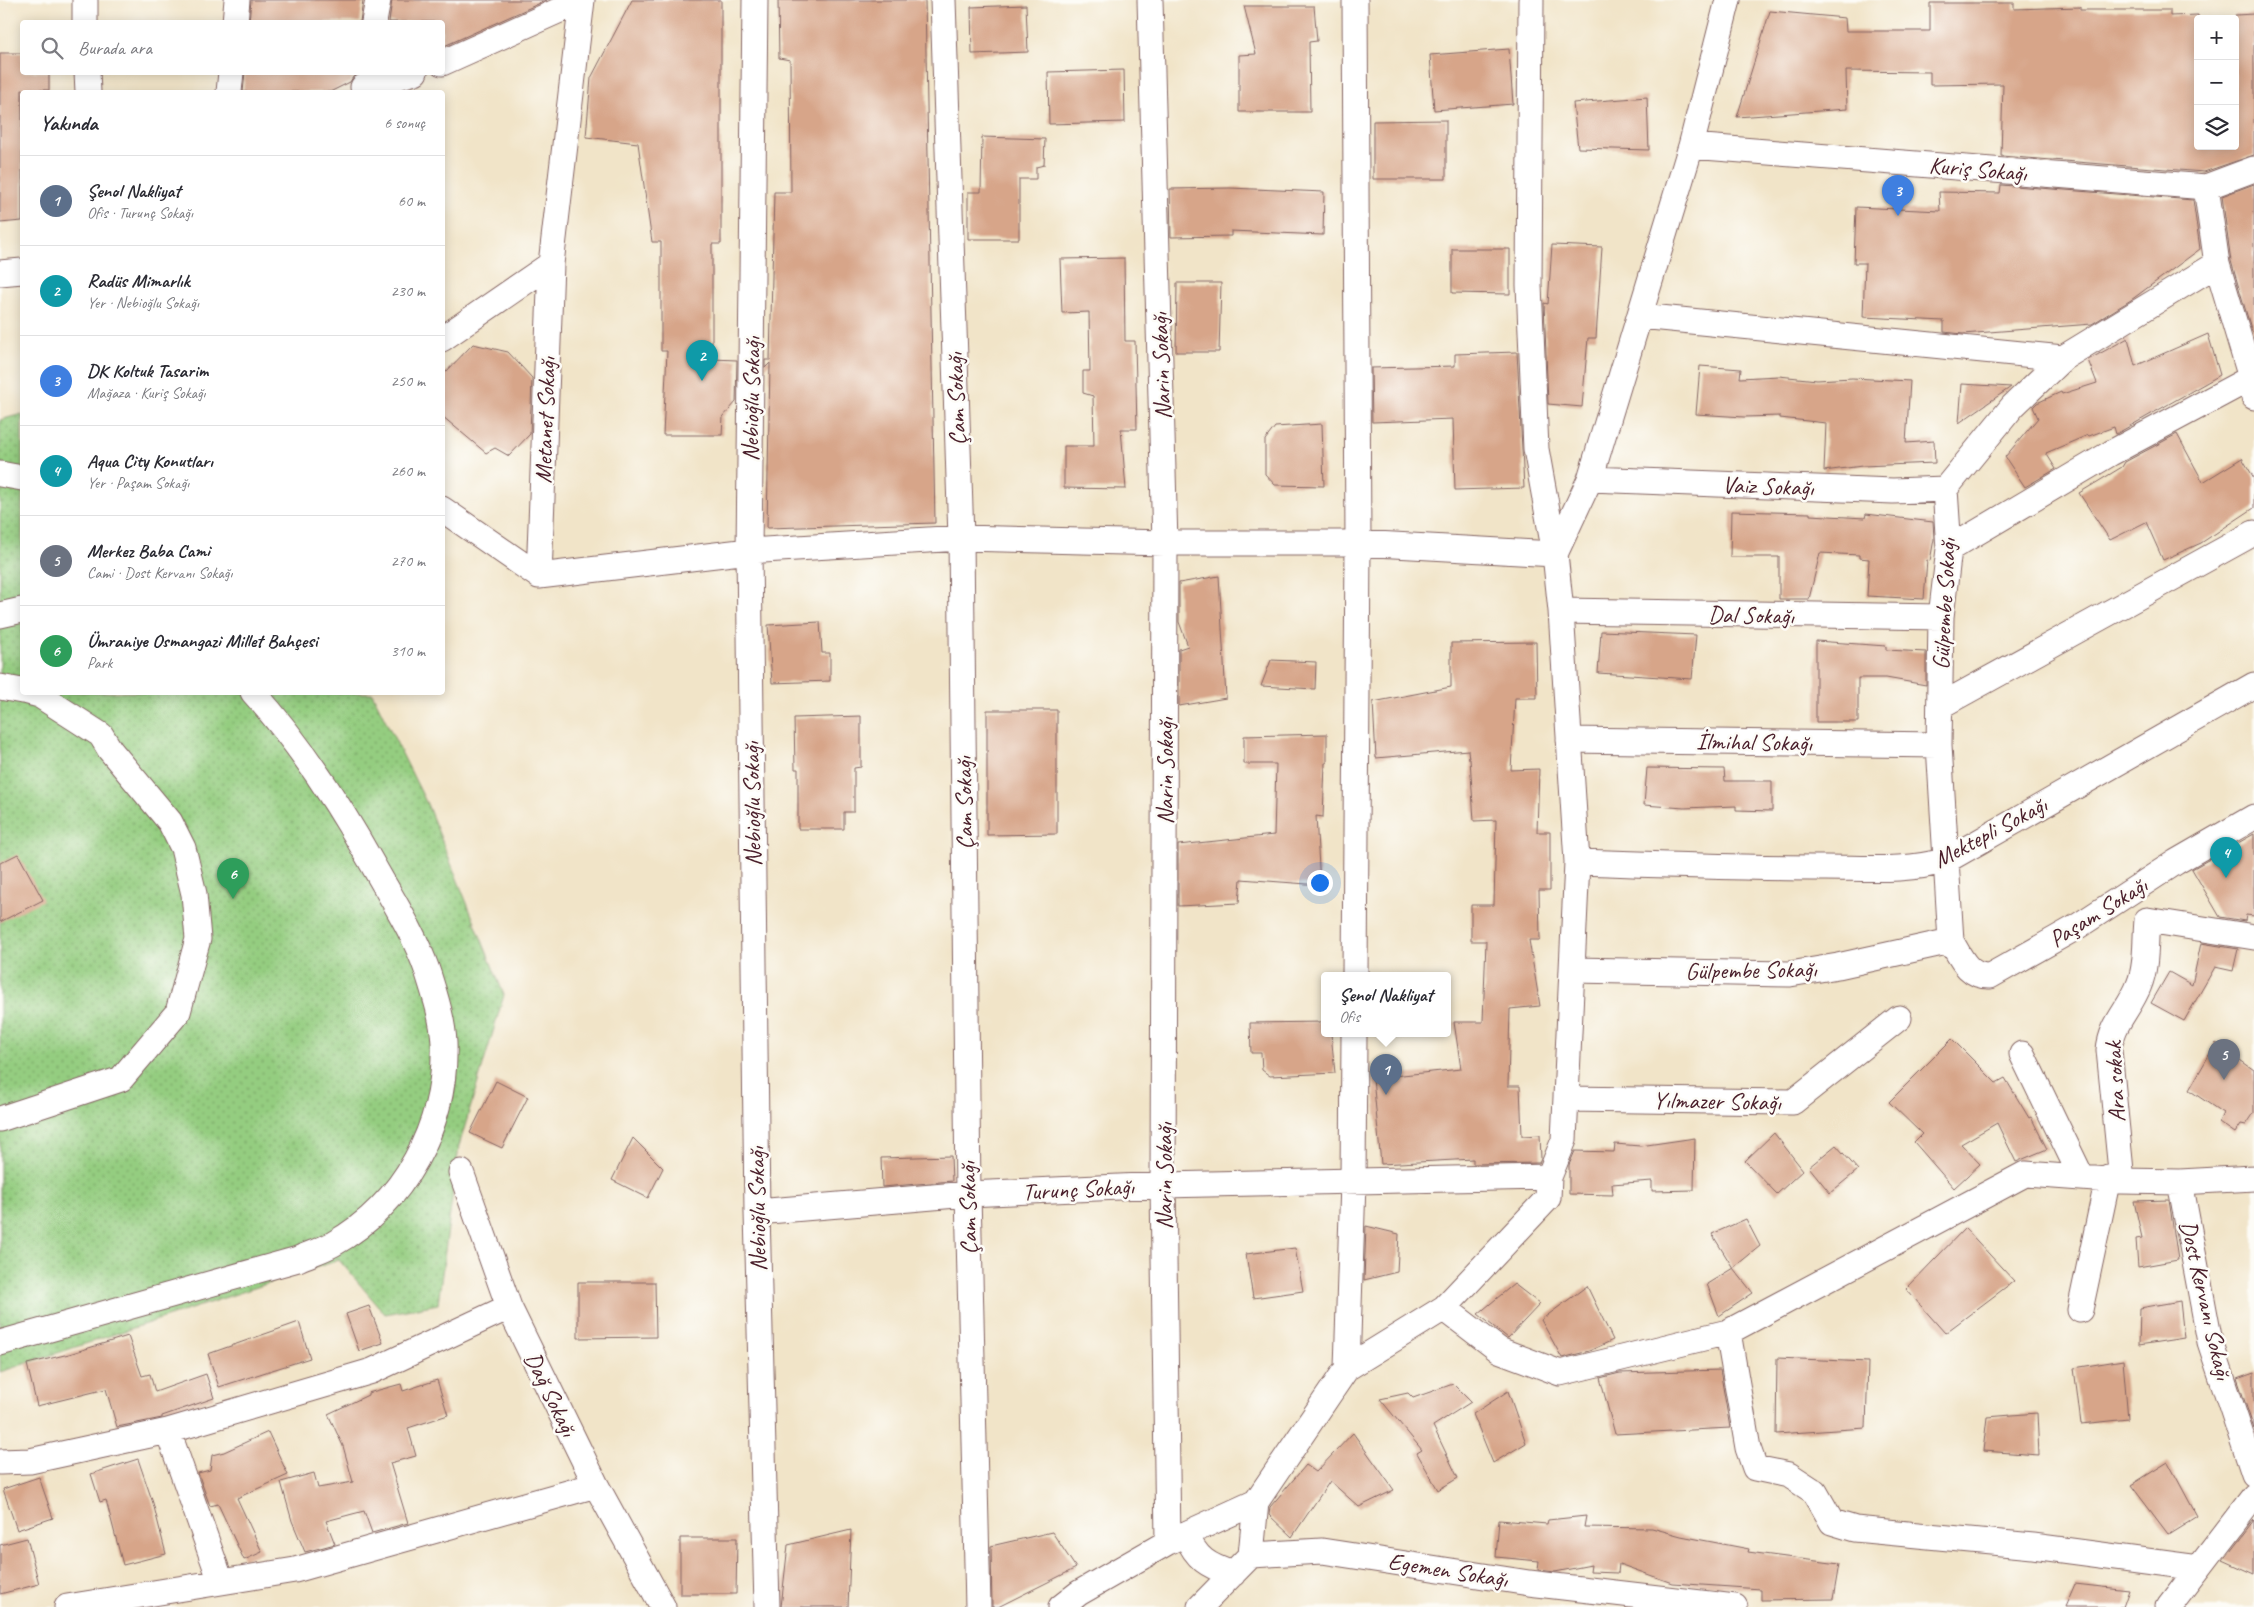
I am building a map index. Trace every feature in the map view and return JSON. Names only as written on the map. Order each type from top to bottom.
[{"type":"street","points":[[84,0],[85,20]]},
{"type":"street","points":[[235,20],[237,0]]},
{"type":"street","points":[[374,20],[378,0]]},
{"type":"street","points":[[445,62],[582,0]]},
{"type":"street","name":"Metanet Sokağı","points":[[539,576],[551,264],[582,0]]},
{"type":"street","name":"Nebioğlu Sokağı","points":[[755,0],[749,551],[757,1212],[767,1607]]},
{"type":"street","name":"Çam Sokağı","points":[[943,0],[961,538],[968,1194],[978,1607]]},
{"type":"street","name":"Narin Sokağı","points":[[1150,0],[1165,544],[1163,1185],[1177,1538]]},
{"type":"street","points":[[1355,0],[1358,543],[1355,972]]},
{"type":"street","points":[[1200,1607],[1251,1556],[1256,1502],[1347,1368],[1444,1308],[1548,1198],[1549,1177],[1564,1140],[1577,862],[1561,611],[1555,554],[1536,449],[1529,276],[1531,0]]},
{"type":"street","points":[[1555,554],[1590,479],[1691,146],[1728,0]]},
{"type":"street","points":[[87,75],[88,90]]},
{"type":"street","points":[[229,90],[231,75]]},
{"type":"street","points":[[360,84],[401,75]]},
{"type":"street","name":"Kuriş Sokağı","points":[[1691,146],[2206,187]]},
{"type":"street","points":[[1949,550],[2111,453],[2252,387],[2217,264],[2206,187],[2254,169]]},
{"type":"street","points":[[445,337],[551,264]]},
{"type":"street","points":[[1946,489],[2013,406],[2063,358],[2217,264]]},
{"type":"street","points":[[0,273],[20,271]]},
{"type":"street","points":[[1640,316],[2063,358]]},
{"type":"street","points":[[0,474],[20,478]]},
{"type":"street","name":"Vaiz Sokağı","points":[[1590,479],[1893,491],[1946,489]]},
{"type":"street","name":"Gülpembe Sokağı","points":[[1573,970],[1790,974],[1838,966],[1951,941],[1939,744],[1941,618],[1949,550],[1946,489]]},
{"type":"street","points":[[445,511],[539,576],[749,551],[961,538],[1165,544],[1358,543],[1555,554]]},
{"type":"street","points":[[1940,706],[2254,533]]},
{"type":"street","points":[[0,615],[20,610]]},
{"type":"street","name":"Dal Sokağı","points":[[1561,611],[1941,618]]},
{"type":"street","name":"Mektepli Sokağı","points":[[1577,862],[1791,868],[1904,868],[1927,866],[1946,860],[2254,685]]},
{"type":"street","points":[[0,687],[20,691]]},
{"type":"street","points":[[0,1119],[121,1079],[178,1012],[198,939],[194,894],[183,848],[170,822],[110,750],[101,735],[39,695]]},
{"type":"street","points":[[0,1343],[298,1259],[332,1244],[369,1219],[397,1190],[421,1153],[433,1122],[440,1092],[444,1041],[437,1006],[426,969],[413,938],[360,842],[328,790],[296,743],[256,695]]},
{"type":"street","name":"İlmihal Sokağı","points":[[1569,740],[1939,744]]},
{"type":"street","name":"Paşam Sokağı","points":[[1951,941],[1966,966],[1973,973],[1990,976],[2075,928],[2176,862],[2254,817]]},
{"type":"street","points":[[2129,893],[2147,920],[2254,937]]},
{"type":"street","name":"Ara sokak","points":[[2080,1310],[2115,1179],[2108,1050],[2110,1037],[2140,984],[2147,920]]},
{"type":"street","name":"Yılmazer Sokağı","points":[[1566,1099],[1793,1102],[1899,1018]]},
{"type":"street","points":[[1347,1368],[1353,1182],[1354,1037]]},
{"type":"street","points":[[2022,1054],[2081,1176]]},
{"type":"street","name":"Dağ Sokağı","points":[[461,1172],[509,1307],[596,1485],[663,1607]]},
{"type":"street","points":[[1444,1308],[1499,1350],[1560,1374],[1728,1332],[2025,1174],[2180,1182],[2254,1178]]},
{"type":"street","name":"Turunç Sokağı","points":[[757,1212],[968,1194],[1163,1185],[1549,1177]]},
{"type":"street","name":"Dost Kervanı Sokağı","points":[[2180,1182],[2210,1342],[2254,1474]]},
{"type":"street","points":[[0,1462],[30,1461],[168,1430],[372,1370],[509,1307]]},
{"type":"street","points":[[1728,1332],[1748,1448],[1755,1468],[1789,1475],[1815,1492],[1832,1522],[1855,1529],[2034,1546],[2199,1568]]},
{"type":"street","points":[[168,1430],[221,1582]]},
{"type":"street","points":[[67,1607],[294,1570],[596,1485]]},
{"type":"street","points":[[2169,1607],[2254,1496]]},
{"type":"street","points":[[1061,1607],[1079,1593],[1177,1538],[1256,1502]]},
{"type":"street","points":[[1177,1538],[1192,1549],[1200,1559],[1216,1569],[1233,1574]]},
{"type":"street","name":"Egemen Sokağı","points":[[1251,1556],[1322,1551],[1529,1583],[1735,1607]]},
{"type":"green space","points":[[20,415],[20,695],[373,695],[427,804],[504,995],[459,1146],[438,1304],[385,1314],[339,1260],[0,1372],[0,420]]},
{"type":"building","points":[[251,0],[363,0],[360,20],[249,20]]},
{"type":"building","points":[[392,0],[547,0],[445,46],[445,20],[389,20]]},
{"type":"building","points":[[632,0],[721,0],[721,244],[712,244],[712,359],[737,360],[736,402],[723,417],[722,435],[663,435],[667,351],[661,351],[661,242],[652,242],[638,143],[586,137],[591,78]]},
{"type":"building","points":[[778,0],[925,0],[935,523],[767,528],[770,363],[765,368],[765,360],[770,360],[774,192],[791,192],[790,60],[779,58]]},
{"type":"building","points":[[1930,3],[2014,3],[2014,9],[2080,7],[2080,10],[2170,10],[2170,16],[2194,15],[2194,150],[2239,150],[2239,15],[2235,15],[2254,14],[2254,155],[2204,172],[2001,156],[2003,84],[1930,85],[1930,72],[1846,71],[1847,109],[1737,117],[1770,11],[1845,18],[1846,31],[1930,31]]},
{"type":"building","points":[[1026,5],[1028,52],[972,54],[971,7]]},
{"type":"building","points":[[1244,6],[1314,6],[1317,41],[1309,42],[1310,112],[1239,112],[1239,55],[1256,54]]},
{"type":"building","points":[[1509,49],[1513,104],[1434,110],[1430,55]]},
{"type":"building","points":[[0,53],[20,53],[20,75],[49,75],[49,90],[20,90],[20,221],[0,223]]},
{"type":"building","points":[[1124,70],[1125,122],[1049,124],[1048,72]]},
{"type":"building","points":[[245,75],[356,75],[350,82],[334,90],[243,90]]},
{"type":"building","points":[[1647,97],[1649,150],[1578,148],[1573,103]]},
{"type":"building","points":[[1446,120],[1446,179],[1373,179],[1373,121]]},
{"type":"building","points":[[982,137],[1045,139],[1044,165],[1036,167],[1036,179],[1019,179],[1019,239],[968,239],[968,192],[981,192]]},
{"type":"building","points":[[2254,184],[2254,332],[2252,332],[2231,261],[2222,196]]},
{"type":"building","points":[[2001,185],[2193,200],[2200,249],[2131,300],[2092,324],[1963,334],[1944,332],[1944,321],[1863,317],[1865,263],[1854,263],[1856,207],[1940,211],[1939,192],[2000,193]]},
{"type":"building","points":[[1230,188],[1324,192],[1323,235],[1231,231],[1231,236],[1171,237],[1170,189]]},
{"type":"building","points":[[1552,245],[1602,247],[1596,338],[1588,338],[1582,407],[1548,404],[1544,303],[1548,304]]},
{"type":"building","points":[[1452,249],[1510,249],[1510,294],[1452,293]]},
{"type":"building","points":[[1124,258],[1125,341],[1135,341],[1137,429],[1121,429],[1126,489],[1064,488],[1064,446],[1094,446],[1093,396],[1083,393],[1083,371],[1090,371],[1089,312],[1062,313],[1060,259]]},
{"type":"building","points":[[1177,283],[1221,283],[1219,352],[1176,352]]},
{"type":"building","points":[[2208,334],[2220,375],[2116,434],[2114,427],[2088,435],[2046,453],[2056,469],[2025,487],[2005,457],[2038,418],[2033,407],[2037,403],[2061,392],[2062,394],[2097,383],[2088,360],[2128,338],[2135,366]]},
{"type":"building","points":[[473,344],[508,352],[532,378],[530,434],[509,456],[495,448],[486,453],[445,419],[445,373]]},
{"type":"building","points":[[1517,352],[1524,488],[1455,490],[1453,419],[1372,422],[1371,368],[1455,366],[1455,354]]},
{"type":"building","points":[[1700,366],[1741,369],[1740,378],[1779,376],[1817,380],[1852,378],[1910,381],[1906,443],[1934,441],[1935,463],[1862,466],[1824,471],[1826,423],[1780,418],[1780,416],[1744,417],[1696,414]]},
{"type":"building","points":[[1962,384],[2011,387],[1959,423]]},
{"type":"building","points":[[1322,424],[1324,486],[1275,485],[1265,474],[1265,440],[1275,427]]},
{"type":"building","points":[[2177,434],[2203,482],[2242,458],[2254,478],[2254,508],[2201,543],[2163,560],[2146,522],[2110,540],[2079,493],[2122,467],[2125,462]]},
{"type":"building","points":[[1731,511],[1810,513],[1810,515],[1865,518],[1866,514],[1933,522],[1934,539],[1930,561],[1927,560],[1924,599],[1867,596],[1869,559],[1859,558],[1859,555],[1820,553],[1809,599],[1779,599],[1779,557],[1730,557]]},
{"type":"building","points":[[1219,576],[1226,698],[1179,706],[1179,649],[1188,646],[1179,622],[1179,583]]},
{"type":"building","points":[[820,622],[822,653],[830,653],[830,681],[772,683],[768,625]]},
{"type":"building","points":[[1601,631],[1696,635],[1692,679],[1598,673]]},
{"type":"building","points":[[1816,641],[1886,646],[1886,650],[1926,652],[1926,685],[1886,678],[1858,678],[1858,722],[1816,722]]},
{"type":"building","points":[[1536,642],[1537,698],[1515,698],[1511,770],[1539,769],[1537,832],[1550,832],[1550,890],[1539,890],[1540,940],[1529,940],[1540,1006],[1510,1009],[1508,1086],[1520,1086],[1522,1136],[1540,1135],[1541,1159],[1539,1163],[1473,1164],[1473,1159],[1381,1164],[1373,1078],[1461,1069],[1454,1022],[1483,1022],[1486,941],[1471,941],[1471,905],[1494,905],[1496,820],[1474,821],[1468,750],[1376,758],[1373,702],[1451,687],[1451,643]]},
{"type":"building","points":[[1271,660],[1316,662],[1315,689],[1261,686]]},
{"type":"building","points":[[987,710],[1057,710],[1057,834],[987,835]]},
{"type":"building","points":[[861,716],[861,767],[854,768],[854,812],[844,812],[844,829],[798,829],[798,769],[795,769],[794,718]]},
{"type":"building","points":[[1327,734],[1323,817],[1316,816],[1320,885],[1241,879],[1239,903],[1178,906],[1178,845],[1274,835],[1276,764],[1244,764],[1244,736]]},
{"type":"building","points":[[1647,768],[1724,769],[1725,781],[1772,781],[1772,811],[1736,810],[1736,806],[1684,808],[1644,805]]},
{"type":"building","points":[[2254,834],[2254,916],[2246,915],[2245,921],[2220,917],[2192,869]]},
{"type":"building","points":[[18,854],[43,900],[0,922],[0,863]]},
{"type":"building","points":[[2201,943],[2238,949],[2233,971],[2215,967],[2184,1021],[2151,1003],[2169,972],[2192,985]]},
{"type":"building","points":[[1321,1022],[1321,1037],[1331,1037],[1335,1073],[1270,1076],[1262,1070],[1261,1053],[1251,1053],[1250,1023]]},
{"type":"building","points":[[1952,1039],[1996,1083],[2005,1078],[2029,1118],[2031,1117],[2047,1149],[2016,1162],[1997,1123],[1961,1144],[1980,1164],[1954,1188],[1914,1142],[1922,1134],[1889,1102]]},
{"type":"building","points":[[2216,1043],[2254,1070],[2254,1113],[2246,1125],[2241,1124],[2235,1133],[2219,1122],[2223,1113],[2189,1090]]},
{"type":"building","points":[[496,1081],[528,1097],[502,1148],[470,1133]]},
{"type":"building","points":[[1774,1133],[1803,1170],[1777,1194],[1745,1161]]},
{"type":"building","points":[[633,1138],[663,1168],[648,1198],[612,1180]]},
{"type":"building","points":[[1695,1138],[1694,1190],[1652,1191],[1652,1181],[1612,1184],[1613,1195],[1569,1194],[1569,1165],[1575,1151],[1614,1152],[1615,1144],[1640,1146]]},
{"type":"building","points":[[1836,1145],[1858,1170],[1830,1193],[1809,1167]]},
{"type":"building","points":[[951,1156],[952,1181],[882,1187],[881,1158]]},
{"type":"building","points":[[2169,1200],[2178,1260],[2138,1267],[2136,1239],[2142,1238],[2134,1201]]},
{"type":"building","points":[[1746,1219],[1760,1246],[1733,1268],[1712,1234]]},
{"type":"building","points":[[1366,1226],[1399,1234],[1397,1272],[1364,1280]]},
{"type":"building","points":[[1965,1228],[2014,1281],[1945,1333],[1906,1289]]},
{"type":"building","points":[[1295,1248],[1303,1291],[1253,1298],[1246,1254]]},
{"type":"building","points":[[1733,1268],[1753,1293],[1719,1316],[1707,1284]]},
{"type":"building","points":[[578,1282],[655,1282],[656,1337],[578,1338]]},
{"type":"building","points":[[1514,1284],[1540,1304],[1508,1338],[1478,1314]]},
{"type":"building","points":[[1587,1286],[1613,1340],[1589,1351],[1562,1358],[1541,1320]]},
{"type":"building","points":[[2180,1301],[2184,1338],[2139,1345],[2140,1308]]},
{"type":"building","points":[[369,1306],[383,1343],[359,1351],[346,1314]]},
{"type":"building","points":[[299,1322],[310,1358],[219,1387],[208,1354]]},
{"type":"building","points":[[128,1336],[142,1376],[150,1374],[155,1392],[206,1374],[214,1398],[162,1416],[162,1418],[117,1427],[106,1389],[37,1406],[27,1364],[69,1354]]},
{"type":"building","points":[[1777,1358],[1868,1362],[1866,1428],[1776,1434]]},
{"type":"building","points":[[2123,1360],[2128,1419],[2081,1424],[2074,1368]]},
{"type":"building","points":[[1720,1370],[1730,1428],[1615,1434],[1600,1378],[1620,1373]]},
{"type":"building","points":[[2254,1372],[2254,1429],[2237,1378]]},
{"type":"building","points":[[437,1380],[448,1415],[408,1428],[416,1456],[390,1463],[408,1523],[372,1533],[364,1511],[326,1521],[335,1544],[305,1552],[292,1521],[281,1482],[314,1473],[318,1488],[353,1482],[343,1446],[328,1414],[368,1395],[368,1393],[401,1384],[403,1391]]},
{"type":"building","points":[[1453,1384],[1471,1402],[1433,1426],[1458,1478],[1438,1490],[1417,1453],[1422,1450],[1380,1399],[1408,1393],[1413,1398]]},
{"type":"building","points":[[1508,1391],[1526,1443],[1493,1463],[1473,1414]]},
{"type":"building","points":[[2037,1413],[2039,1455],[1983,1451],[1987,1417]]},
{"type":"building","points":[[268,1432],[288,1475],[237,1498],[262,1552],[244,1560],[218,1504],[210,1506],[198,1473],[210,1470],[212,1455],[224,1452]]},
{"type":"building","points":[[1353,1433],[1394,1490],[1359,1507],[1330,1481],[1292,1537],[1269,1515],[1270,1507],[1306,1465],[1316,1472]]},
{"type":"building","points":[[138,1459],[153,1503],[166,1554],[123,1565],[106,1500],[100,1502],[91,1474]]},
{"type":"building","points":[[2168,1462],[2197,1516],[2168,1534],[2131,1485]]},
{"type":"building","points":[[39,1477],[53,1518],[17,1530],[3,1489]]},
{"type":"building","points":[[1586,1516],[1584,1527],[1652,1528],[1681,1536],[1749,1549],[1748,1552],[1839,1564],[1833,1599],[1761,1600],[1761,1589],[1672,1583],[1619,1564],[1618,1573],[1590,1572],[1591,1565],[1555,1572],[1538,1570],[1539,1561],[1496,1557],[1499,1520],[1547,1524],[1548,1520]]},
{"type":"building","points":[[2254,1520],[2254,1574],[2223,1560]]},
{"type":"building","points":[[851,1530],[848,1607],[781,1607],[788,1545]]},
{"type":"building","points":[[1052,1532],[1076,1568],[998,1607],[992,1607],[991,1546]]},
{"type":"building","points":[[27,1538],[39,1584],[0,1594],[0,1545]]},
{"type":"building","points":[[680,1538],[737,1538],[736,1594],[680,1594]]},
{"type":"building","points":[[2075,1584],[2129,1590],[2123,1607],[2065,1607]]},
{"type":"place","name":"DK Koltuk Tasarim","points":[[1898,216]]},
{"type":"place","name":"Radüs Mimarlık","points":[[702,381]]},
{"type":"place","name":"Aqua City Konutları","points":[[2226,878]]},
{"type":"place","name":"Ümraniye Osmangazi Millet Bahçesi","points":[[233,899]]},
{"type":"place","name":"Merkez Baba Cami","points":[[2224,1080]]},
{"type":"place","name":"Şenol Nakliyat","points":[[1386,1095]]}]
